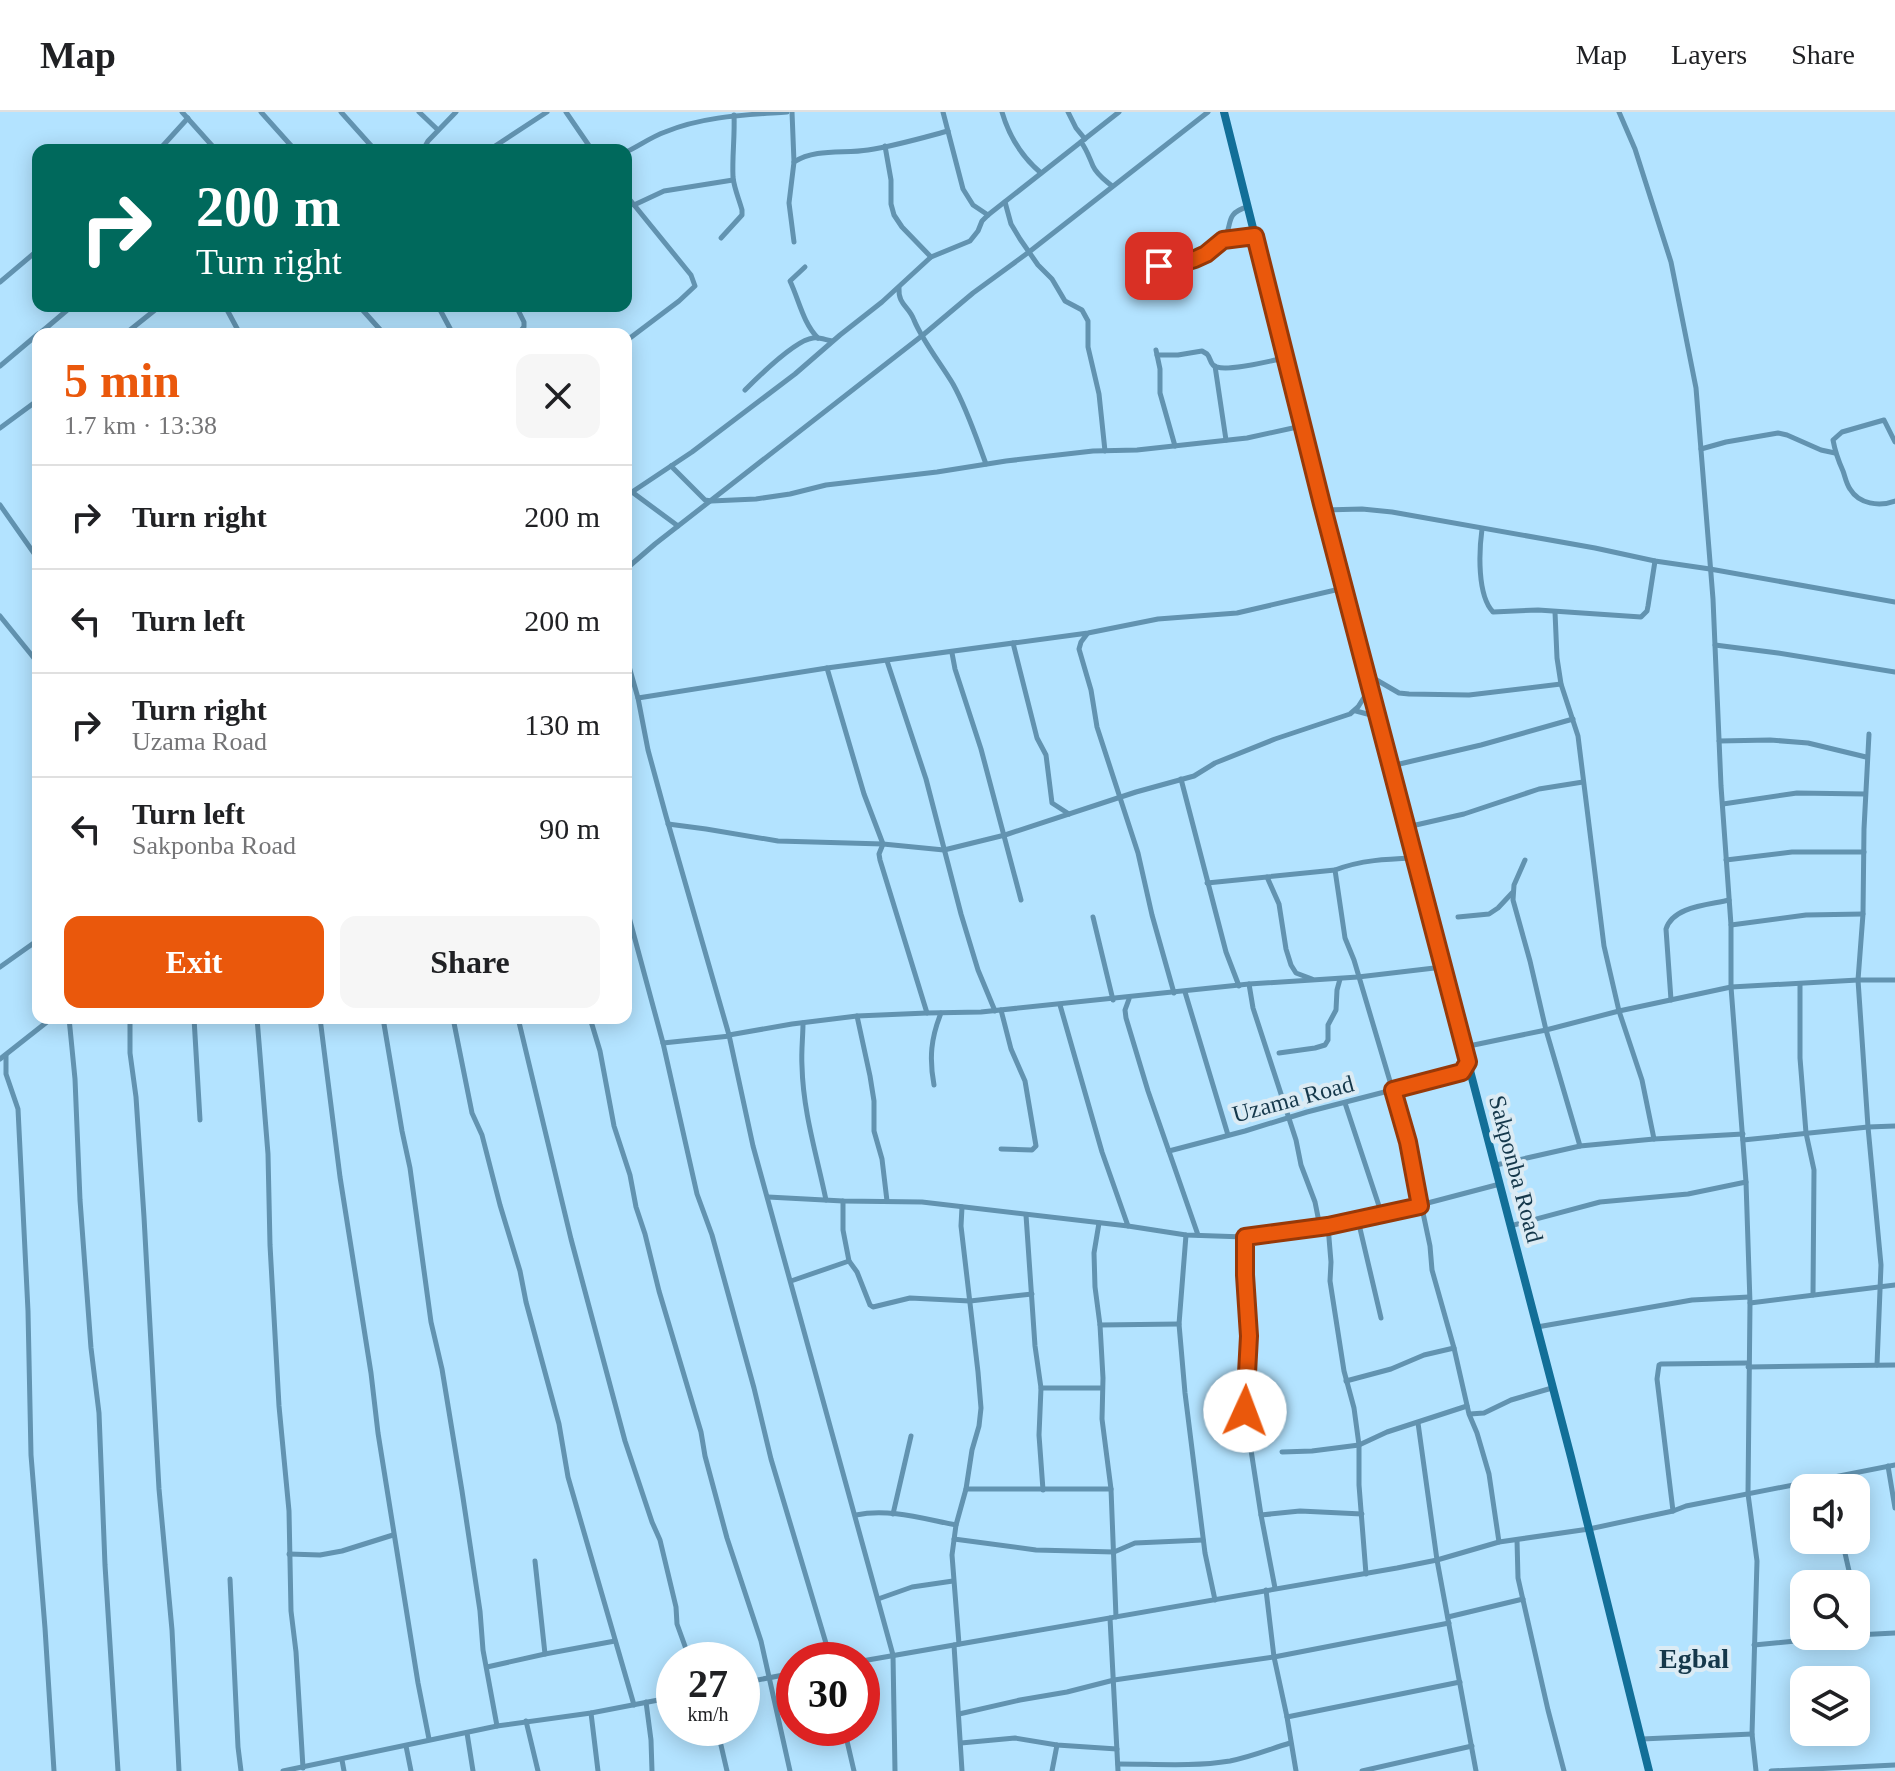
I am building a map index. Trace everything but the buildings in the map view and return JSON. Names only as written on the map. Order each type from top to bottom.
[{"type":"main road","name":"Sakponba Road","points":[[1224,112],[1649,1771]]},
{"type":"street","points":[[182,112],[211,144]]},
{"type":"street","points":[[261,112],[290,144]]},
{"type":"street","points":[[341,112],[370,144]]},
{"type":"street","points":[[419,112],[438,130]]},
{"type":"street","points":[[428,144],[456,112]]},
{"type":"street","points":[[498,144],[547,112]]},
{"type":"street","points":[[566,112],[587,144]]},
{"type":"street","points":[[574,122],[577,112]]},
{"type":"street","points":[[632,149],[664,132],[694,122],[734,115],[790,112],[794,162],[789,203],[794,242]]},
{"type":"street","points":[[943,112],[963,189],[973,205],[988,215]]},
{"type":"street","points":[[1002,112],[1017,147],[1041,173]]},
{"type":"street","points":[[1068,112],[1093,167],[1112,186]]},
{"type":"street","points":[[678,526],[632,492],[795,374],[931,257],[970,241],[988,215],[1119,112]]},
{"type":"street","points":[[632,564],[1000,272],[1208,112]]},
{"type":"street","points":[[1619,112],[1635,149],[1671,262],[1696,388],[1715,645],[1731,925],[1731,987],[1746,1182],[1750,1300],[1748,1494],[1757,1561],[1752,1734],[1756,1771]]},
{"type":"street","points":[[721,238],[742,215],[733,180],[734,115]]},
{"type":"street","points":[[164,144],[188,118]]},
{"type":"street","points":[[794,162],[815,154],[867,151],[948,131]]},
{"type":"street","points":[[885,146],[894,215],[931,257]]},
{"type":"street","points":[[634,205],[664,191],[733,180]]},
{"type":"street","points":[[632,202],[691,275],[695,286],[632,336]]},
{"type":"street","points":[[1005,202],[1011,224],[1038,265],[1052,279],[1065,301],[1082,310],[1088,321],[1088,347],[1099,394],[1105,451]]},
{"type":"street","points":[[1159,266],[1175,265],[1206,254],[1223,240],[1233,214],[1248,207]]},
{"type":"street","points":[[1223,240],[1255,236]]},
{"type":"street","points":[[0,282],[32,255]]},
{"type":"street","points":[[805,267],[790,281],[802,312],[819,339]]},
{"type":"street","points":[[899,287],[900,300],[955,387],[986,464]]},
{"type":"street","points":[[45,328],[65,312]]},
{"type":"street","points":[[132,328],[152,312]]},
{"type":"street","points":[[364,312],[379,328]]},
{"type":"street","points":[[745,390],[800,343],[811,338],[833,341]]},
{"type":"street","points":[[0,366],[32,339]]},
{"type":"street","points":[[1175,446],[1160,393],[1156,353],[1178,355],[1202,351],[1207,354],[1215,366],[1226,440]]},
{"type":"street","points":[[1215,366],[1241,367],[1286,358]]},
{"type":"street","points":[[0,428],[32,404]]},
{"type":"street","points":[[1895,442],[1884,420],[1837,435],[1833,440],[1849,488],[1860,500],[1887,504],[1895,501]]},
{"type":"street","points":[[671,466],[700,496],[711,501],[756,499],[826,485],[986,464],[1247,438],[1303,426]]},
{"type":"street","points":[[1701,449],[1778,433],[1835,453]]},
{"type":"street","points":[[0,505],[32,550]]},
{"type":"street","points":[[1324,510],[1375,510],[1895,602]]},
{"type":"street","points":[[1482,529],[1480,564],[1489,608],[1493,612],[1521,610],[1641,617],[1647,611],[1655,561]]},
{"type":"street","points":[[638,698],[827,668],[1088,633],[1158,619],[1237,613],[1345,587]]},
{"type":"street","points":[[1555,612],[1555,641],[1561,684],[1578,736],[1604,946],[1619,1011],[1642,1080],[1654,1139]]},
{"type":"street","points":[[0,616],[32,656]]},
{"type":"street","points":[[1088,633],[1079,649],[1091,690],[1097,727],[1138,853],[1174,993]]},
{"type":"street","points":[[1013,643],[1037,738],[1046,755],[1052,803],[1069,814]]},
{"type":"street","points":[[1715,645],[1895,672]]},
{"type":"street","points":[[952,653],[1021,900]]},
{"type":"street","points":[[887,661],[926,779],[978,970],[998,1010],[1025,1081],[1036,1146],[1032,1150],[1001,1149]]},
{"type":"street","points":[[827,668],[864,794],[883,844],[880,860],[927,1013]]},
{"type":"street","points":[[1367,675],[1399,693],[1409,694],[1469,695],[1561,684]]},
{"type":"street","points":[[632,677],[668,824],[729,1035],[753,1146],[893,1655],[895,1771]]},
{"type":"street","points":[[668,824],[778,841],[883,844],[944,850],[1005,835],[1194,776],[1215,763],[1275,739],[1350,714],[1370,687]]},
{"type":"street","points":[[1355,710],[1376,719]]},
{"type":"street","points":[[1391,766],[1573,719]]},
{"type":"street","points":[[1869,734],[1858,980],[1879,1240],[1877,1365]]},
{"type":"street","points":[[1719,741],[1808,743],[1866,757]]},
{"type":"street","points":[[1181,779],[1226,952],[1239,986]]},
{"type":"street","points":[[1407,827],[1464,814],[1539,789],[1583,782]]},
{"type":"street","points":[[1723,804],[1797,793],[1865,794]]},
{"type":"street","points":[[1726,860],[1792,852],[1864,852]]},
{"type":"street","points":[[1207,883],[1335,870],[1361,862],[1415,858]]},
{"type":"street","points":[[1458,917],[1489,914],[1498,908],[1512,893],[1525,860]]},
{"type":"street","points":[[1335,870],[1345,938],[1408,1142],[1430,1246],[1432,1270],[1469,1414],[1489,1474],[1499,1542]]},
{"type":"street","points":[[1267,877],[1279,904],[1292,969],[1315,981]]},
{"type":"street","points":[[1512,893],[1546,1030],[1580,1146]]},
{"type":"street","points":[[1671,1000],[1668,922],[1689,910],[1729,900]]},
{"type":"street","points":[[1731,925],[1806,915],[1863,914]]},
{"type":"street","points":[[1093,917],[1113,1000]]},
{"type":"street","points":[[632,928],[663,1043],[697,1194],[712,1235],[771,1459],[826,1642]]},
{"type":"street","points":[[0,967],[32,944]]},
{"type":"street","points":[[663,1043],[857,1016],[966,1013],[1443,967]]},
{"type":"street","points":[[1279,1053],[1325,1045],[1328,1025],[1336,1010],[1340,979]]},
{"type":"street","points":[[1464,1047],[1731,987],[1895,980]]},
{"type":"street","points":[[1249,984],[1253,1008],[1296,1140],[1303,1173],[1315,1202],[1320,1227]]},
{"type":"street","points":[[1800,984],[1800,1058],[1806,1133],[1814,1170],[1813,1295]]},
{"type":"street","points":[[1185,992],[1228,1135]]},
{"type":"street","points":[[1129,998],[1125,1004],[1126,1018],[1198,1235]]},
{"type":"street","points":[[1060,1005],[1102,1152],[1128,1226]]},
{"type":"street","points":[[934,1085],[932,1034],[941,1013]]},
{"type":"street","points":[[857,1016],[870,1076],[874,1131],[882,1159],[887,1201]]},
{"type":"street","points":[[803,1023],[802,1066],[806,1108],[826,1200]]},
{"type":"street","points":[[0,1059],[45,1024]]},
{"type":"street","points":[[70,1024],[91,1348],[99,1413],[118,1771]]},
{"type":"street","points":[[130,1024],[179,1771]]},
{"type":"street","points":[[194,1024],[200,1120]]},
{"type":"street","points":[[257,1024],[268,1154],[279,1406],[289,1511],[291,1611],[303,1768]]},
{"type":"street","points":[[321,1024],[394,1535],[429,1739]]},
{"type":"street","points":[[384,1024],[410,1168],[431,1322],[462,1491],[497,1726]]},
{"type":"street","points":[[454,1024],[472,1113],[482,1135],[520,1271],[559,1424],[568,1477],[634,1705]]},
{"type":"street","points":[[519,1024],[571,1239],[625,1441],[660,1540],[684,1642]]},
{"type":"street","points":[[592,1024],[614,1126],[630,1175],[640,1223],[694,1406],[727,1538],[761,1641],[790,1771]]},
{"type":"street","points":[[6,1055],[6,1074],[18,1109],[28,1311],[31,1455],[54,1771]]},
{"type":"street","name":"Uzama Road","points":[[1169,1151],[1462,1072],[1468,1062]]},
{"type":"street","points":[[1345,1103],[1382,1215]]},
{"type":"street","points":[[1495,1165],[1580,1146],[1895,1126]]},
{"type":"street","points":[[1510,1226],[1600,1202],[1688,1194],[1746,1182]]},
{"type":"street","points":[[768,1197],[922,1202],[1186,1235],[1245,1237],[1358,1220],[1500,1184]]},
{"type":"street","points":[[843,1201],[843,1230],[849,1261],[873,1307],[910,1298],[970,1301],[1032,1294]]},
{"type":"street","points":[[962,1207],[961,1226],[981,1408],[952,1555],[962,1771]]},
{"type":"street","points":[[1026,1215],[1041,1388],[1039,1435],[1043,1490]]},
{"type":"street","points":[[1358,1220],[1381,1318]]},
{"type":"street","points":[[1099,1223],[1094,1253],[1095,1287],[1100,1325],[1102,1419],[1111,1489],[1118,1767],[1181,1768],[1252,1756],[1290,1743]]},
{"type":"street","points":[[1328,1226],[1330,1281],[1359,1445],[1366,1574]]},
{"type":"street","points":[[1186,1235],[1179,1324],[1203,1540],[1215,1600]]},
{"type":"street","points":[[1245,1237],[1249,1336],[1245,1411],[1275,1588]]},
{"type":"street","points":[[791,1281],[849,1261]]},
{"type":"street","points":[[1537,1327],[1692,1300],[1750,1300],[1895,1285]]},
{"type":"street","points":[[1100,1325],[1179,1324]]},
{"type":"street","points":[[1346,1381],[1454,1348]]},
{"type":"street","points":[[1673,1511],[1657,1379],[1659,1365],[1895,1365]]},
{"type":"street","points":[[1041,1388],[1102,1388]]},
{"type":"street","points":[[1469,1414],[1487,1412],[1511,1400],[1552,1388]]},
{"type":"street","points":[[1282,1452],[1359,1445],[1387,1432],[1467,1406]]},
{"type":"street","points":[[1418,1423],[1437,1560],[1476,1771]]},
{"type":"street","points":[[893,1514],[911,1436]]},
{"type":"street","points":[[1851,1474],[1892,1466],[1895,1508]]},
{"type":"street","points":[[880,1658],[1366,1574],[1437,1560],[1499,1542],[1589,1529],[1790,1486]]},
{"type":"street","points":[[966,1489],[1111,1489]]},
{"type":"street","points":[[1261,1515],[1300,1511],[1362,1514]]},
{"type":"street","points":[[856,1515],[873,1512],[956,1525]]},
{"type":"street","points":[[289,1554],[320,1555],[394,1535]]},
{"type":"street","points":[[954,1539],[1036,1550],[1114,1552],[1135,1543],[1203,1540]]},
{"type":"street","points":[[1517,1540],[1518,1578],[1564,1771]]},
{"type":"street","points":[[535,1561],[545,1654]]},
{"type":"street","points":[[230,1579],[241,1771]]},
{"type":"street","points":[[878,1599],[912,1587],[953,1581]]},
{"type":"street","points":[[1266,1590],[1274,1657],[1296,1771]]},
{"type":"street","points":[[959,1714],[1114,1680],[1274,1657],[1448,1620],[1523,1599]]},
{"type":"street","points":[[1870,1634],[1895,1633]]},
{"type":"street","points":[[487,1667],[615,1641]]},
{"type":"street","points":[[1754,1645],[1790,1641]]},
{"type":"street","points":[[760,1680],[776,1676]]},
{"type":"street","points":[[1287,1717],[1460,1682]]},
{"type":"street","points":[[283,1771],[497,1726],[656,1700]]},
{"type":"street","points":[[646,1702],[652,1771]]},
{"type":"street","points":[[591,1713],[598,1771]]},
{"type":"street","points":[[526,1721],[538,1771]]},
{"type":"street","points":[[467,1733],[473,1771]]},
{"type":"street","points":[[1642,1739],[1752,1734]]},
{"type":"street","points":[[961,1743],[1015,1738],[1057,1745],[1117,1749]]},
{"type":"street","points":[[1052,1771],[1057,1745]]},
{"type":"street","points":[[406,1746],[411,1771]]},
{"type":"street","points":[[721,1746],[727,1771]]},
{"type":"street","points":[[848,1746],[854,1771]]},
{"type":"street","points":[[1362,1771],[1472,1746]]},
{"type":"street","points":[[342,1760],[344,1771]]},
{"type":"street","points":[[1771,1771],[1895,1765]]},
{"type":"district","name":"Egbal","points":[[1694,1658]]},
{"type":"route","points":[[1159,266],[1195,259],[1223,240],[1255,236],[1468,1062],[1462,1072],[1393,1090],[1408,1142],[1420,1206],[1328,1226],[1245,1237],[1249,1336],[1245,1411]]}]
